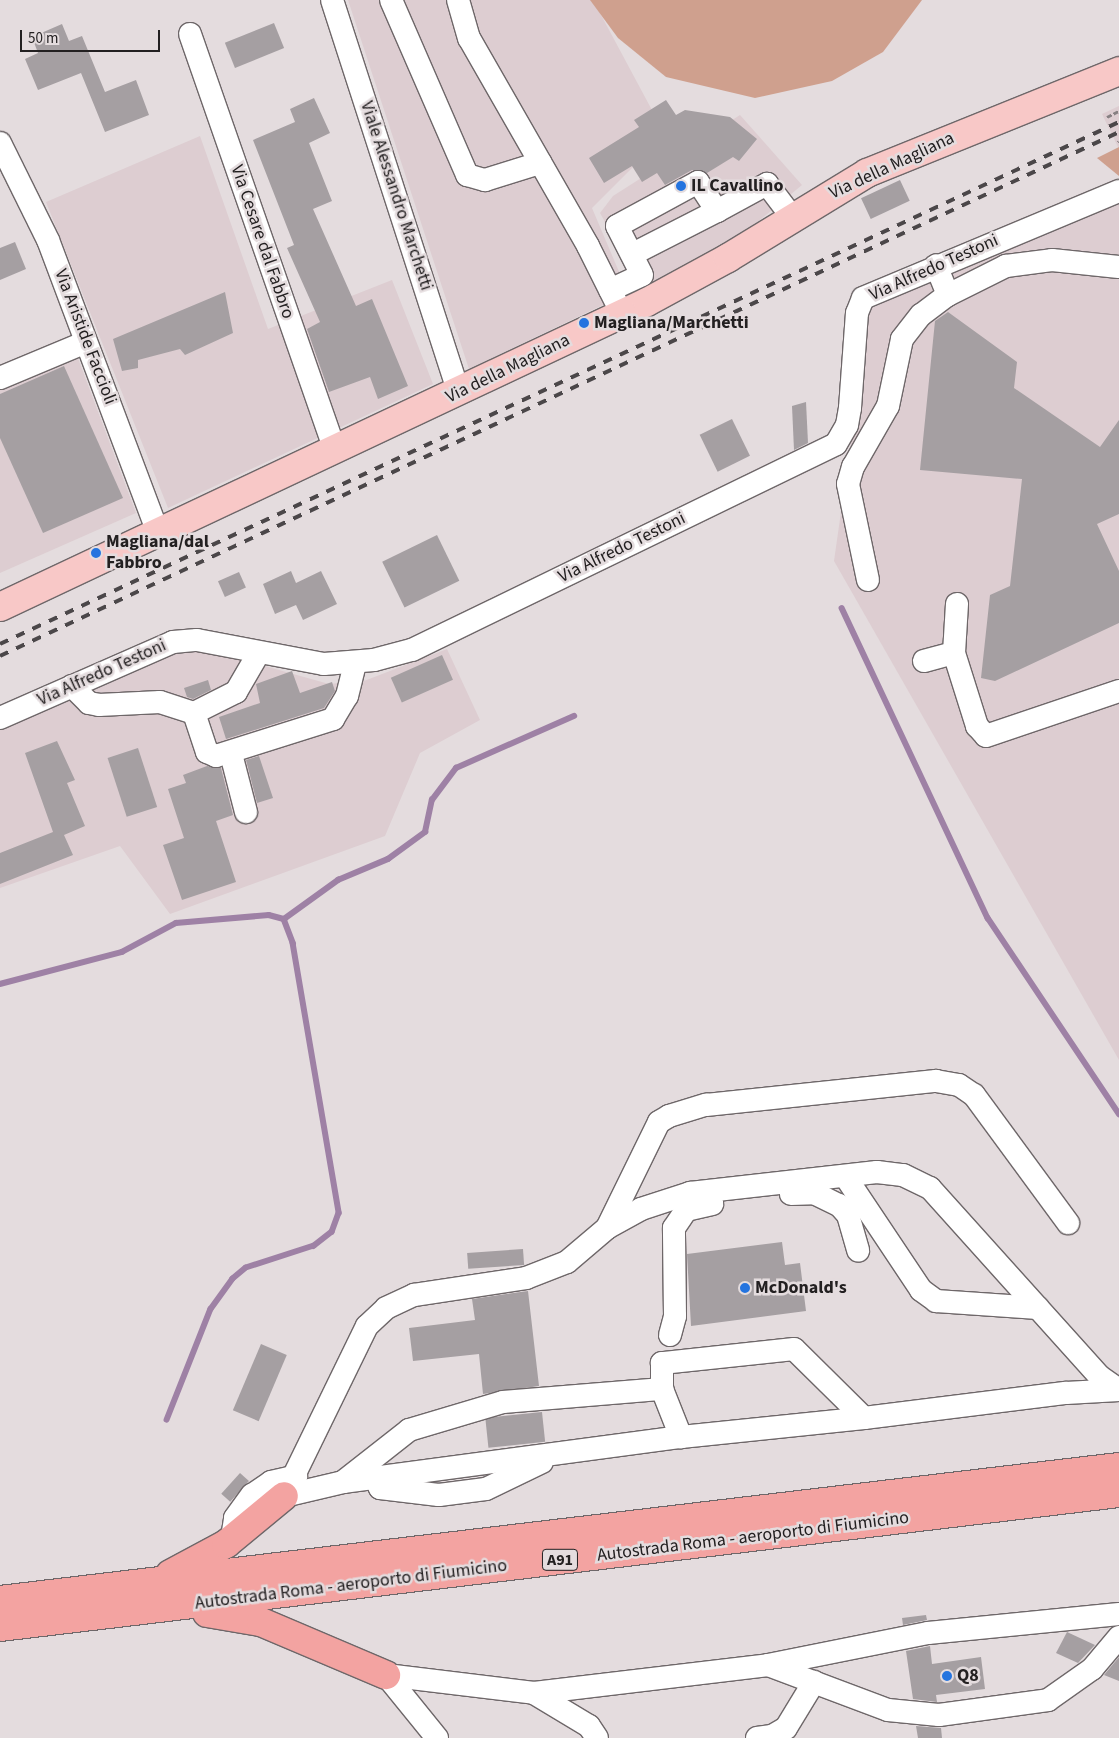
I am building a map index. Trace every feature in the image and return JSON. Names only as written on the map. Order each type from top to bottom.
[{"type":"highway","name":"Autostrada Roma - aeroporto di Fiumicino","points":[[0,1600],[1119,1467]]},
{"type":"highway","points":[[155,1582],[232,1538],[290,1486]]},
{"type":"highway","name":"Autostrada Roma - aeroporto di Fiumicino","points":[[0,1627],[1119,1493]]},
{"type":"highway","points":[[138,1610],[246,1618],[386,1675]]},
{"type":"main road","name":"Via della Magliana","points":[[0,607],[159,535],[334,450],[458,393],[616,302],[728,258],[792,217],[867,173],[918,150],[1119,71]]},
{"type":"street","name":"Viale Alessandro Marchetti","points":[[332,0],[458,393]]},
{"type":"street","points":[[391,0],[467,175],[485,180],[540,163]]},
{"type":"street","points":[[458,0],[470,38],[616,302],[642,275],[618,226],[698,182],[717,211]]},
{"type":"street","name":"Via Cesare dal Fabbro","points":[[190,34],[334,450]]},
{"type":"street","name":"Via Aristide Faccioli","points":[[0,143],[48,240],[159,535]]},
{"type":"street","points":[[633,254],[767,184],[792,217]]},
{"type":"street","name":"Via Alfredo Testoni","points":[[0,718],[173,642],[197,640],[258,654],[308,662],[355,662],[412,650],[836,444],[847,426],[860,302],[875,290],[1119,191]]},
{"type":"street","points":[[868,580],[849,499],[853,467],[888,406],[902,339],[921,315],[948,295],[1006,266],[1052,260],[1119,267]]},
{"type":"street","points":[[936,265],[948,295]]},
{"type":"street","points":[[0,378],[86,342]]},
{"type":"street","points":[[956,604],[954,653],[977,726],[986,736],[1119,691]]},
{"type":"street","points":[[924,661],[954,653]]},
{"type":"street","points":[[72,686],[89,703],[99,706],[160,702],[194,713],[236,692],[258,654]]},
{"type":"street","points":[[194,713],[207,752],[231,754],[333,718],[347,696],[355,662]]},
{"type":"street","points":[[231,754],[246,812]]},
{"type":"street","points":[[607,1228],[659,1122],[669,1116],[706,1105],[936,1081],[959,1085],[974,1095],[1068,1222]]},
{"type":"street","points":[[876,1172],[904,1175],[930,1188],[1099,1376],[1119,1390],[681,1437],[375,1478],[290,1486],[348,1360],[367,1326],[386,1308],[414,1295],[526,1278],[567,1262],[607,1228],[642,1210],[690,1193],[876,1172]]},
{"type":"street","points":[[845,1176],[921,1290],[936,1301],[1038,1308]]},
{"type":"street","points":[[670,1334],[675,1316],[674,1228],[686,1210],[814,1193],[828,1198],[848,1215],[858,1251]]},
{"type":"street","points":[[681,1437],[662,1389],[662,1363],[794,1349],[864,1418]]},
{"type":"street","points":[[343,1482],[408,1430],[504,1402],[662,1389]]},
{"type":"street","points":[[386,1675],[534,1693],[768,1665],[904,1636],[1119,1614]]},
{"type":"street","points":[[768,1665],[888,1710],[915,1715],[1048,1700],[1092,1669],[1119,1637]]},
{"type":"street","points":[[386,1675],[437,1738]]},
{"type":"street","points":[[768,1737],[786,1728],[814,1682]]},
{"type":"street","points":[[534,1693],[589,1726],[597,1738]]},
{"type":"path","points":[[1107,117],[1119,111]]},
{"type":"shaded area","points":[[348,0],[593,0],[668,140],[637,163],[592,208],[628,293],[469,369]]},
{"type":"shaded area","points":[[590,0],[922,0],[883,52],[832,81],[755,98],[666,77],[618,38]]},
{"type":"shaded area","points":[[1119,106],[1119,147],[1118,147],[1102,114]]},
{"type":"shaded area","points":[[740,115],[802,185],[749,229],[643,290],[600,213],[613,196]]},
{"type":"shaded area","points":[[200,136],[268,329],[392,280],[433,384],[168,508],[46,202]]},
{"type":"shaded area","points":[[1119,147],[1119,176],[1097,158]]},
{"type":"shaded area","points":[[1119,195],[1119,1060],[834,561],[870,309]]},
{"type":"shaded area","points":[[76,353],[136,513],[0,573],[0,387]]},
{"type":"shaded area","points":[[204,649],[329,684],[364,681],[447,649],[480,720],[420,753],[385,836],[170,914],[120,846],[0,888],[0,726],[163,653]]},
{"type":"building","points":[[274,23],[284,48],[235,68],[225,43]]},
{"type":"building","points":[[62,24],[69,41],[82,36],[105,92],[136,80],[149,115],[105,132],[81,73],[38,90],[25,59],[38,53],[32,37]]},
{"type":"building","points":[[314,98],[330,133],[309,143],[332,201],[313,209],[356,306],[372,299],[408,386],[378,399],[370,377],[329,392],[307,329],[320,322],[287,248],[294,245],[253,140],[295,122],[290,109]]},
{"type":"building","points":[[666,100],[676,115],[685,110],[730,117],[757,139],[739,161],[733,157],[707,173],[692,170],[665,185],[657,173],[642,182],[632,166],[604,183],[589,158],[639,127],[634,120]]},
{"type":"building","points":[[900,180],[910,201],[871,219],[861,198]]},
{"type":"building","points":[[15,242],[26,269],[0,280],[0,248]]},
{"type":"building","points":[[225,292],[233,333],[185,355],[180,349],[138,360],[138,368],[122,371],[113,339]]},
{"type":"building","points":[[948,312],[1017,362],[1014,388],[1100,447],[1119,420],[1119,514],[1097,524],[1119,571],[1119,623],[995,681],[981,678],[990,595],[1010,586],[1022,479],[920,470],[935,321]]},
{"type":"building","points":[[64,366],[123,498],[43,533],[0,438],[0,394]]},
{"type":"building","points":[[806,402],[808,443],[794,450],[792,406]]},
{"type":"building","points":[[732,419],[750,456],[718,472],[700,435]]},
{"type":"building","points":[[437,535],[459,581],[405,608],[382,562]]},
{"type":"building","points":[[291,571],[296,583],[321,571],[337,604],[303,620],[296,605],[275,614],[263,584]]},
{"type":"building","points":[[239,572],[246,588],[225,597],[218,581]]},
{"type":"building","points":[[442,655],[453,680],[402,702],[391,678]]},
{"type":"building","points":[[292,671],[300,693],[332,682],[335,691],[324,708],[226,739],[219,717],[260,703],[256,684]]},
{"type":"building","points":[[208,680],[211,690],[193,699],[187,697],[184,688]]},
{"type":"building","points":[[57,741],[75,780],[67,783],[85,826],[64,835],[73,855],[0,884],[0,853],[53,832],[25,753]]},
{"type":"building","points":[[138,748],[157,807],[127,817],[108,758]]},
{"type":"building","points":[[259,756],[273,798],[257,803],[246,760]]},
{"type":"building","points":[[207,766],[221,768],[233,815],[216,821],[236,882],[182,900],[163,845],[184,838],[168,789],[186,783],[183,775]]},
{"type":"building","name":"McDonald's","points":[[782,1242],[785,1265],[800,1263],[806,1311],[691,1326],[687,1254]]},
{"type":"building","points":[[523,1249],[524,1265],[468,1269],[467,1253]]},
{"type":"building","points":[[528,1291],[539,1386],[483,1394],[479,1354],[413,1361],[409,1328],[475,1320],[472,1299]]},
{"type":"building","points":[[261,1344],[287,1355],[259,1421],[233,1410]]},
{"type":"building","points":[[542,1412],[545,1442],[488,1448],[485,1418]]},
{"type":"building","points":[[240,1473],[249,1481],[230,1502],[221,1494]]},
{"type":"building","points":[[926,1615],[927,1620],[903,1625],[902,1618]]},
{"type":"building","points":[[1067,1632],[1095,1645],[1078,1663],[1056,1653]]},
{"type":"building","name":"Q8","points":[[930,1646],[932,1664],[981,1657],[985,1689],[936,1695],[937,1702],[913,1699],[906,1651]]},
{"type":"building","points":[[1119,1657],[1119,1681],[1104,1675]]},
{"type":"building","points":[[916,1726],[941,1728],[942,1738],[918,1738]]},
{"type":"waterway","points":[[842,608],[988,918],[1119,1114]]},
{"type":"waterway","points":[[284,919],[338,880],[388,859],[425,832],[432,800],[456,768],[574,716]]},
{"type":"waterway","points":[[0,984],[122,952],[176,923],[269,915],[284,919],[293,943],[339,1213],[332,1232],[314,1246],[246,1268],[233,1279],[211,1309],[167,1420]]},
{"type":"railway","points":[[0,644],[1119,122]]},
{"type":"railway","points":[[0,656],[1119,132]]},
{"type":"place","name":"IL Cavallino","points":[[681,186]]},
{"type":"place","name":"Magliana/Marchetti","points":[[584,323]]},
{"type":"place","name":"Magliana/dal Fabbro","points":[[96,553]]},
{"type":"place","name":"McDonald's","points":[[745,1288]]},
{"type":"place","name":"Q8","points":[[947,1676]]}]
